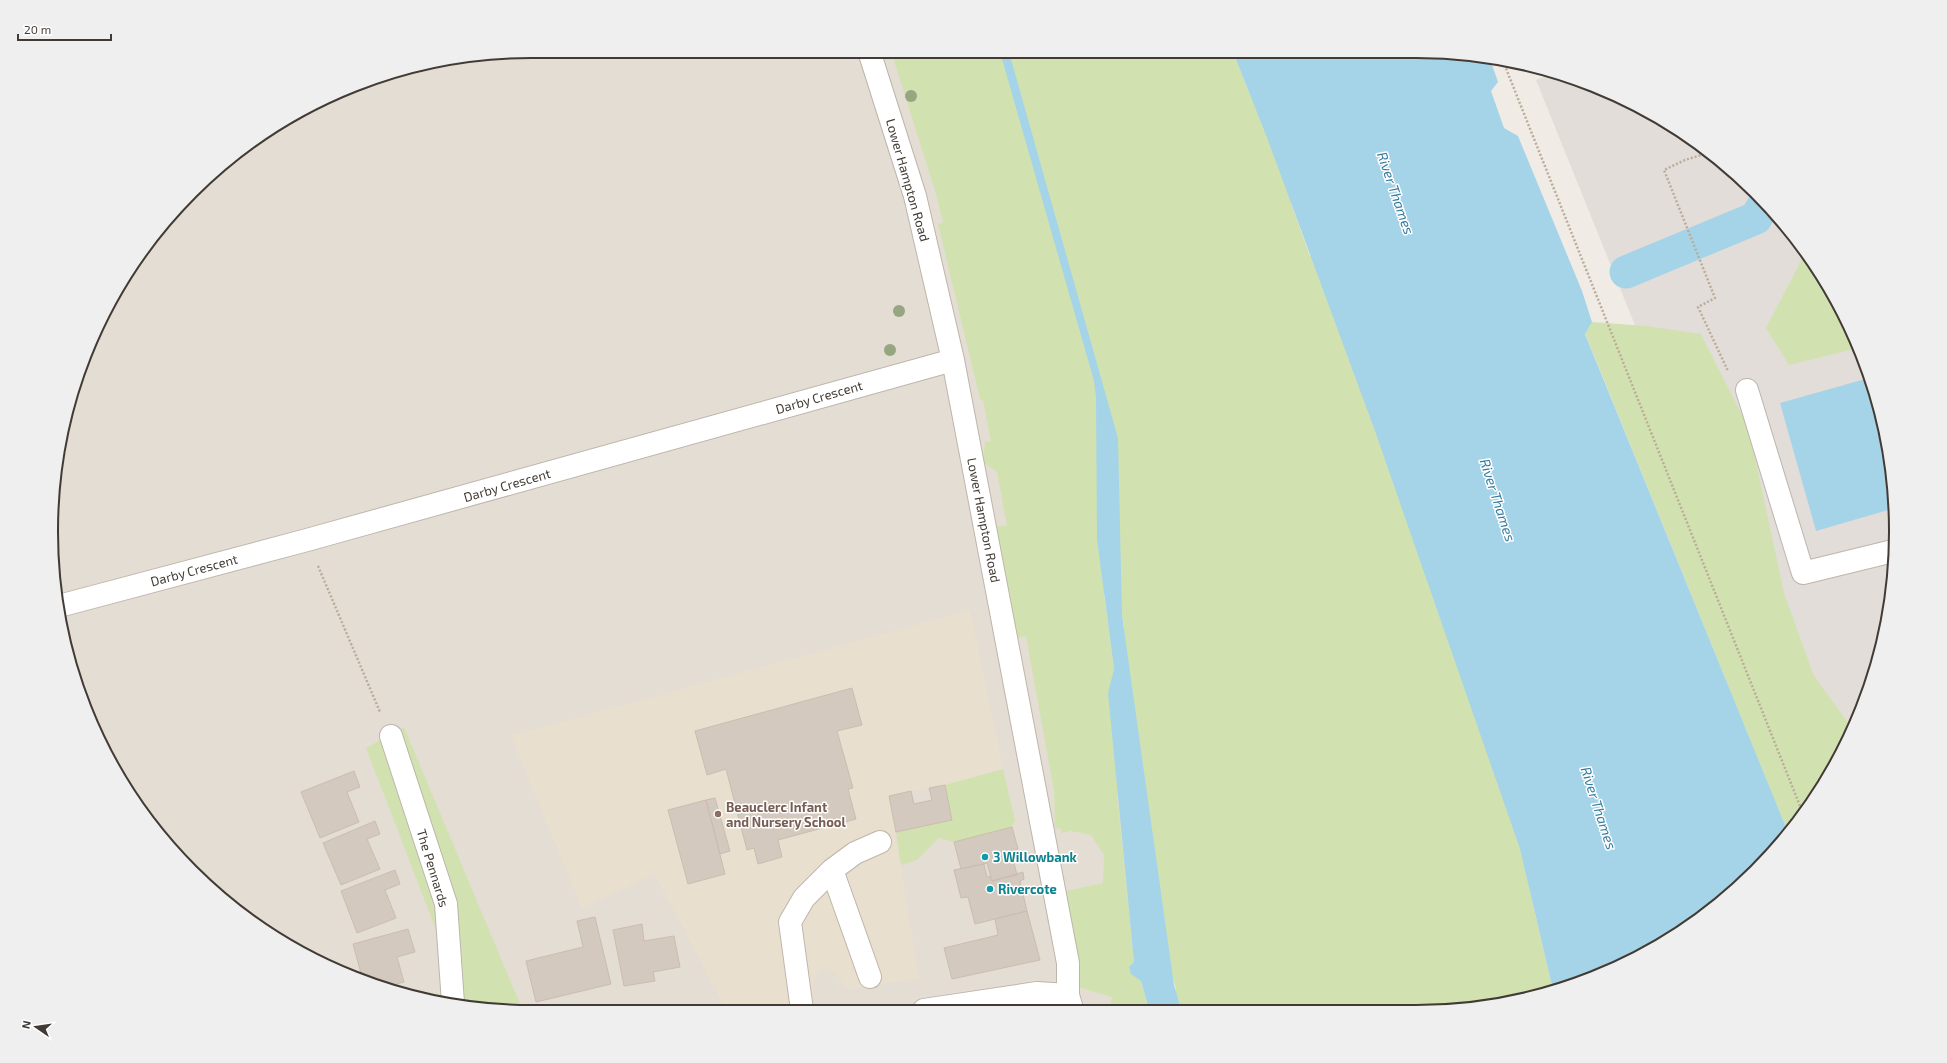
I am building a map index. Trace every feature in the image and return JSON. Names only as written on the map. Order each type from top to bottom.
[{"type":"street","name":"Lower Hampton Road","points":[[871,58],[915,196],[953,360],[1067,956],[1070,1002]]},
{"type":"street","name":"Darby Crescent","points":[[64,605],[307,540],[953,360]]},
{"type":"street","points":[[1747,390],[1803,573],[1888,552]]},
{"type":"street","name":"The Pennards","points":[[391,736],[446,904],[453,998]]},
{"type":"street","points":[[801,1005],[790,922],[804,898],[832,870],[855,853],[880,842]]},
{"type":"street","points":[[832,870],[870,977]]},
{"type":"street","points":[[957,1005],[1037,993],[1070,1002]]},
{"type":"path","points":[[1505,67],[1800,807]]},
{"type":"path","points":[[1702,154],[1664,170],[1715,298],[1698,307],[1732,381],[1747,390]]},
{"type":"path","points":[[307,540],[357,662],[391,736]]},
{"type":"shaded area","points":[[532,58],[1003,58],[1097,539],[1134,962],[1148,1005],[501,1004],[439,996],[379,980],[322,956],[295,942],[268,925],[243,907],[197,866],[156,820],[138,795],[121,768],[94,713],[83,684],[67,624],[62,593],[58,532],[62,470],[67,439],[83,379],[94,350],[121,295],[138,268],[156,243],[197,197],[243,156],[268,138],[295,121],[350,94],[409,74],[470,62]]},
{"type":"shaded area","points":[[1546,76],[1568,83],[1625,107],[1652,121],[1679,138],[1728,176],[1771,219],[1809,268],[1826,295],[1853,350],[1864,379],[1880,439],[1888,501],[1888,562],[1880,624],[1873,654],[1853,713],[1828,764],[1739,583],[1536,80]]},
{"type":"shaded area","name":"Beauclerc Infant and Nursery School","points":[[970,610],[1003,769],[945,785],[889,796],[919,978],[847,990],[834,971],[825,968],[818,972],[813,982],[813,1001],[792,1005],[723,1005],[655,874],[582,908],[511,736]]},
{"type":"green space","points":[[893,58],[1235,58],[1253,102],[1276,115],[1292,206],[1310,256],[1330,266],[1435,603],[1529,868],[1529,887],[1552,985],[1508,996],[1446,1004],[1167,1005],[1176,989],[1117,792],[1134,962],[1148,1005],[1110,1005],[1112,997],[1074,986],[1062,892],[1103,883],[1104,855],[1091,835],[1071,831],[1061,833],[1061,829],[1055,828],[1054,791],[1026,636],[1014,639],[993,526],[1007,526],[997,472],[983,462],[985,441],[991,442],[983,400],[980,399],[938,224],[943,223],[936,194]],"holes":[[[1104,594],[1119,612],[1123,620],[1124,628],[1121,646],[1114,668]]]},
{"type":"green space","points":[[1802,258],[1826,295],[1853,349],[1789,365],[1766,328]]},
{"type":"green space","points":[[1592,322],[1646,326],[1701,334],[1749,429],[1784,593],[1814,676],[1848,723],[1826,768],[1809,795],[1785,827],[1585,333]]},
{"type":"green space","points":[[404,727],[520,1005],[470,1001],[440,996],[440,940],[366,748]]},
{"type":"green space","points":[[1003,769],[1015,820],[1012,827],[954,842],[939,838],[917,860],[901,865],[896,832],[952,820],[945,785]]},
{"type":"water","points":[[1002,58],[1011,58],[1118,438],[1122,615],[1174,985],[1180,1005],[1148,1005],[1141,981],[1131,974],[1129,967],[1134,962],[1108,693],[1114,669],[1097,539],[1096,397],[1094,381]]},
{"type":"water","name":"River Thames","points":[[1235,58],[1416,58],[1446,59],[1492,64],[1498,82],[1491,91],[1504,128],[1518,136],[1582,291],[1592,322],[1585,334],[1786,827],[1771,844],[1728,887],[1679,925],[1652,942],[1625,956],[1568,980],[1552,985],[1520,849],[1375,431],[1266,135]]},
{"type":"water","points":[[1864,379],[1880,439],[1885,470],[1888,510],[1816,531],[1780,403]]},
{"type":"building","points":[[852,688],[862,725],[837,731],[853,788],[848,789],[856,819],[778,840],[782,857],[758,864],[754,848],[747,850],[726,769],[707,775],[695,731]]},
{"type":"building","points":[[354,771],[360,787],[347,792],[359,822],[320,838],[301,792]]},
{"type":"building","points":[[945,785],[952,820],[896,832],[889,796],[911,791],[914,804],[932,800],[929,788]]},
{"type":"building","points":[[715,798],[730,851],[720,854],[706,800]]},
{"type":"building","points":[[706,800],[725,874],[688,884],[668,810]]},
{"type":"building","points":[[375,821],[380,834],[367,839],[380,869],[341,885],[323,843]]},
{"type":"building","name":"3 Willowbank","points":[[1012,827],[1018,849],[1011,851],[1017,875],[992,881],[987,863],[961,869],[954,842]]},
{"type":"building","name":"Rivercote","points":[[984,864],[987,877],[990,876],[992,881],[1023,872],[1024,879],[1020,881],[1027,911],[975,924],[968,897],[961,898],[954,870]]},
{"type":"building","points":[[395,870],[400,884],[385,890],[396,918],[357,933],[341,891]]},
{"type":"building","points":[[1027,911],[1040,960],[952,979],[944,948],[998,935],[995,919]]},
{"type":"building","points":[[595,917],[611,984],[536,1002],[526,961],[583,947],[577,921]]},
{"type":"building","points":[[642,924],[644,941],[674,936],[680,967],[653,972],[655,981],[624,986],[613,930]]},
{"type":"building","points":[[408,929],[415,952],[397,957],[404,982],[394,985],[361,973],[353,944]]},
{"type":"waterway","points":[[1626,272],[1756,218],[1761,209]]},
{"type":"place","name":"Beauclerc Infant and Nursery School","points":[[718,814]]},
{"type":"place","name":"3 Willowbank","points":[[985,857]]},
{"type":"place","name":"Rivercote","points":[[990,889]]}]
